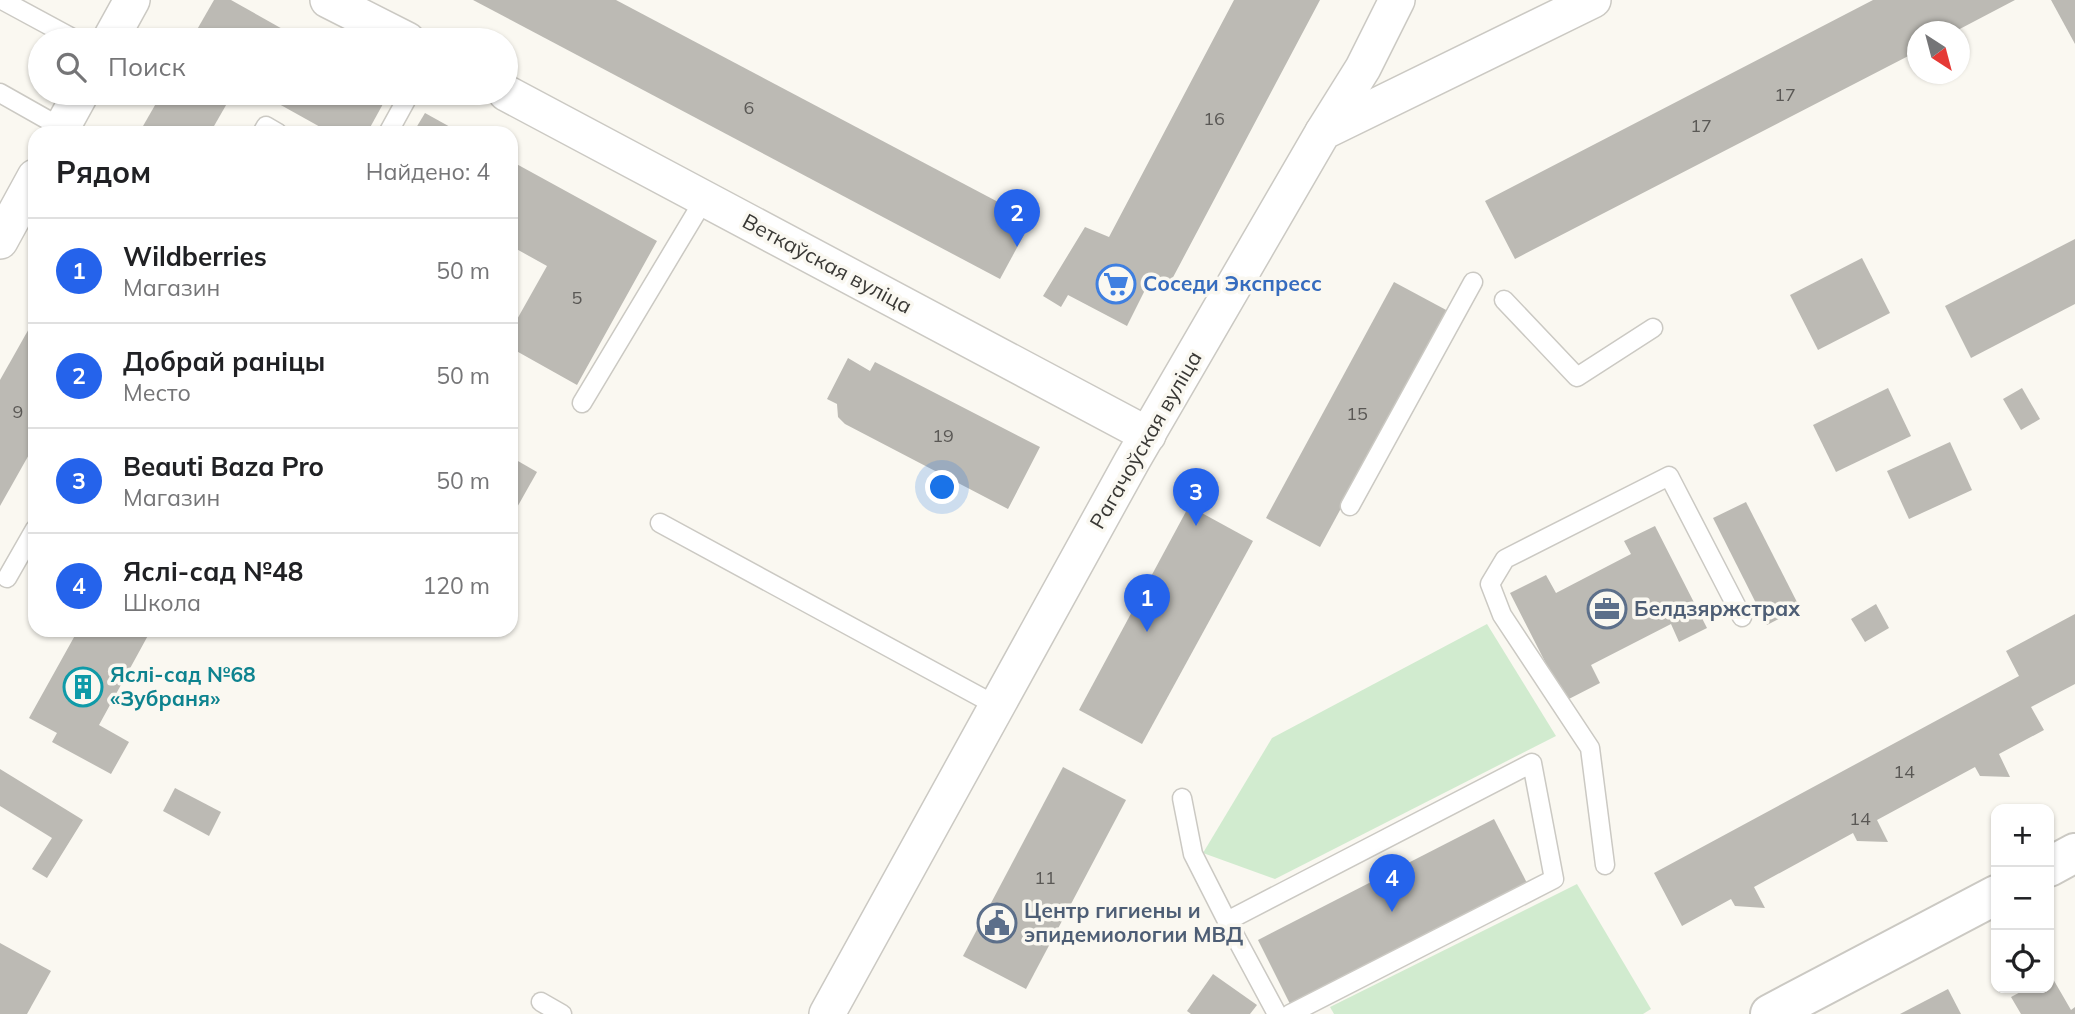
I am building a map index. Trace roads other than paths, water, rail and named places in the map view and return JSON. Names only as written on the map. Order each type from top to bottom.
[{"type":"main road","points":[[2054,864],[2075,853]]},
{"type":"main road","points":[[1770,1014],[1991,898]]},
{"type":"street","points":[[117,28],[132,0]]},
{"type":"street","points":[[328,0],[383,28]]},
{"type":"street","name":"Рагачоўская вуліца","points":[[827,1014],[1148,435],[1323,132],[1363,68],[1397,0]]},
{"type":"street","points":[[1323,132],[1593,0]]},
{"type":"street","name":"Веткаўская вуліца","points":[[518,99],[1148,435]]},
{"type":"street","points":[[63,126],[75,105]]},
{"type":"street","points":[[0,241],[28,190]]},
{"type":"lane","points":[[2,0],[54,28]]},
{"type":"lane","points":[[0,93],[54,126]]},
{"type":"lane","points":[[392,126],[403,105]]},
{"type":"lane","points":[[582,403],[705,198]]},
{"type":"lane","points":[[1350,506],[1473,282]]},
{"type":"lane","points":[[1504,300],[1577,377],[1654,328]]},
{"type":"lane","points":[[1605,865],[1590,748],[1502,615],[1490,584],[1505,559],[1669,476],[1742,617]]},
{"type":"lane","points":[[660,523],[997,706]]},
{"type":"lane","points":[[2,581],[28,540]]},
{"type":"lane","points":[[1227,921],[1532,763],[1554,879],[1290,1014]]},
{"type":"lane","points":[[1182,798],[1194,854],[1277,1014]]},
{"type":"lane","points":[[541,1002],[562,1014]]},
{"type":"place","name":"Добрай раніцы","points":[[1017,247]]},
{"type":"place","name":"Соседи Экспресс","points":[[1116,284]]},
{"type":"place","name":"Beauti Baza Pro","points":[[1196,526]]},
{"type":"place","name":"Белдзяржстрах","points":[[1607,609]]},
{"type":"place","name":"Wildberries","points":[[1147,632]]},
{"type":"place","name":"Яслі-сад №68 «Зубраня»","points":[[83,687]]},
{"type":"place","name":"Яслі-сад №48","points":[[1392,912]]},
{"type":"place","name":"Центр гигиены и эпидемиологии МВД","points":[[997,923]]}]
